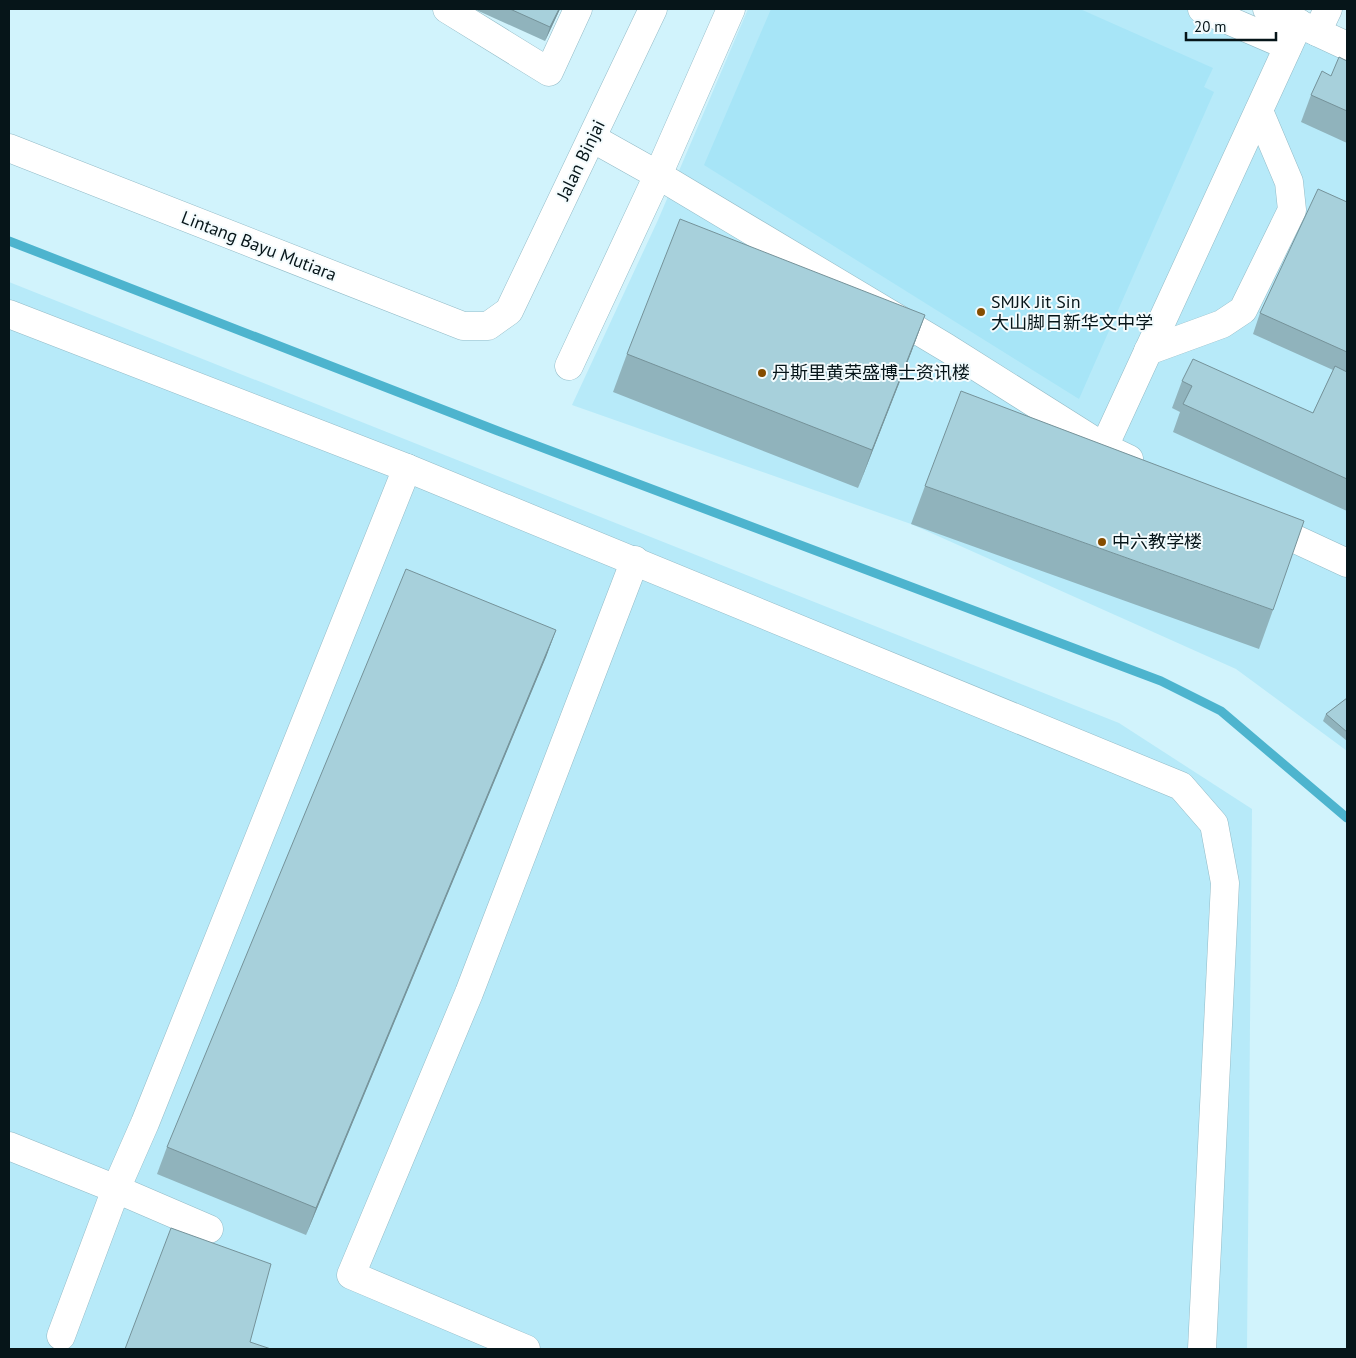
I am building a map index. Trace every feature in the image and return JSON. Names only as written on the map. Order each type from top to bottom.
[{"type":"street","points":[[447,9],[549,72],[578,9]]},
{"type":"street","name":"Jalan Binjai","points":[[509,311],[653,9]]},
{"type":"street","points":[[569,366],[658,175],[731,9]]},
{"type":"street","points":[[1202,9],[1308,28]]},
{"type":"street","points":[[1267,9],[1347,46]]},
{"type":"street","points":[[1104,447],[1259,111],[1308,28]]},
{"type":"street","points":[[1148,351],[1222,324],[1243,310],[1292,210],[1289,182],[1259,111]]},
{"type":"street","points":[[592,138],[658,175],[948,348],[1104,447],[1148,469]]},
{"type":"street","name":"Lintang Bayu Mutiara","points":[[9,148],[464,326],[488,326],[509,311]]},
{"type":"street","points":[[9,314],[407,468],[1182,786],[1214,824],[1225,883],[1202,1349]]},
{"type":"street","points":[[61,1336],[116,1189],[148,1114],[407,468]]},
{"type":"street","points":[[1247,516],[1347,563]]},
{"type":"street","points":[[526,1349],[351,1275],[469,993],[635,560]]},
{"type":"street","points":[[9,1146],[209,1229]]},
{"type":"shaded area","name":"SMJK Jit Sin 大山脚日新华文中学","points":[[748,9],[1238,9],[1347,59],[1347,751],[1236,669],[911,524],[572,405],[658,220]]},
{"type":"shaded area","points":[[771,9],[1080,9],[1213,68],[1204,87],[1214,92],[1079,399],[704,165]]},
{"type":"shaded area","points":[[9,282],[1119,723],[1252,809],[1247,1349],[9,1349]]},
{"type":"building","points":[[510,9],[559,9],[550,27]]},
{"type":"building","points":[[1339,57],[1347,61],[1347,111],[1311,95],[1322,71],[1331,76]]},
{"type":"building","points":[[1318,189],[1347,202],[1347,352],[1260,313]]},
{"type":"building","name":"丹斯里黄荣盛博士资讯楼","points":[[680,219],[925,315],[872,450],[627,354]]},
{"type":"building","points":[[1193,359],[1313,413],[1335,366],[1347,372],[1347,479],[1183,404],[1192,386],[1182,381]]},
{"type":"building","points":[[961,391],[1304,521],[1273,610],[925,486]]},
{"type":"building","points":[[406,569],[556,630],[316,1208],[167,1147]]},
{"type":"building","points":[[1347,698],[1347,732],[1326,714]]},
{"type":"building","points":[[171,1228],[271,1264],[250,1342],[271,1349],[125,1349]]},
{"type":"waterway","points":[[9,241],[498,431],[1161,681],[1221,711],[1347,818]]},
{"type":"place","name":"SMJK Jit Sin 大山脚日新华文中学","points":[[981,312]]},
{"type":"place","name":"丹斯里黄荣盛博士资讯楼","points":[[762,373]]},
{"type":"place","name":"中六教学楼","points":[[1102,542]]}]
